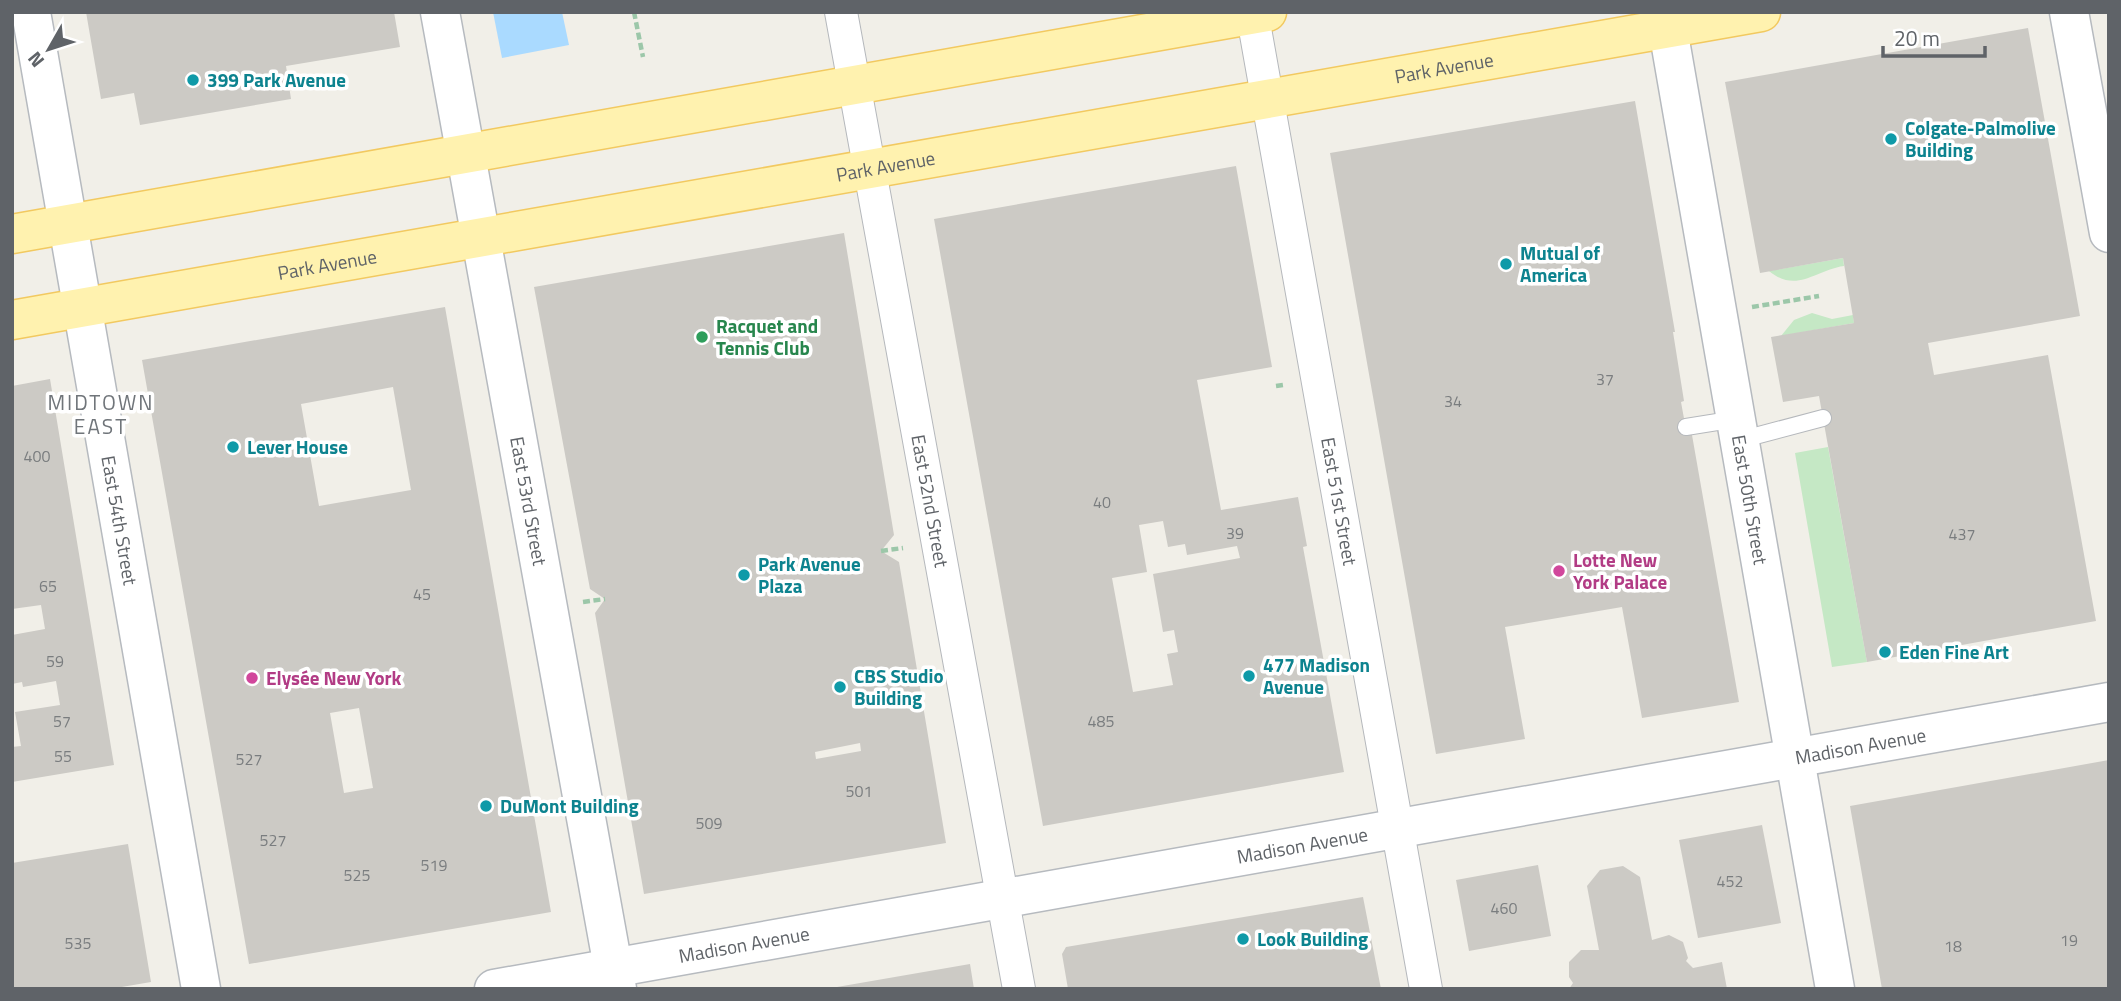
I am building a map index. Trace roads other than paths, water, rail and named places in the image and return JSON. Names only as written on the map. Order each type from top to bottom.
[{"type":"main road","name":"East 54th Street","points":[[31,12],[201,989]]},
{"type":"main road","name":"East 53rd Street","points":[[440,12],[615,978]]},
{"type":"main road","name":"Park Avenue","points":[[12,320],[1267,99],[1666,20],[1761,12]]},
{"type":"main road","points":[[2069,12],[2109,233]]},
{"type":"main road","points":[[12,234],[1257,13]]},
{"type":"main road","name":"East 50th Street","points":[[1666,20],[1835,989]]},
{"type":"main road","name":"Madison Avenue","points":[[494,989],[615,978],[1004,898],[2109,702]]},
{"type":"street","name":"East 52nd Street","points":[[841,12],[1019,989]]},
{"type":"street","name":"East 51st Street","points":[[1257,13],[1267,99],[1426,989]]},
{"type":"lane","points":[[1686,428],[1738,429],[1823,418]]},
{"type":"water","points":[[493,12],[562,12],[569,45],[502,58]]},
{"type":"place","name":"399 Park Avenue","points":[[193,80]]},
{"type":"place","name":"Colgate-Palmolive Building","points":[[1891,139]]},
{"type":"place","name":"Mutual of America","points":[[1506,264]]},
{"type":"place","name":"Racquet and Tennis Club","points":[[702,337]]},
{"type":"place","name":"Lever House","points":[[233,447]]},
{"type":"place","name":"Lotte New York Palace","points":[[1559,571]]},
{"type":"place","name":"Park Avenue Plaza","points":[[744,575]]},
{"type":"place","name":"Eden Fine Art","points":[[1885,652]]},
{"type":"place","name":"477 Madison Avenue","points":[[1249,676]]},
{"type":"place","name":"Elysée New York","points":[[252,678]]},
{"type":"place","name":"CBS Studio Building","points":[[840,687]]},
{"type":"place","name":"DuMont Building","points":[[486,806]]},
{"type":"place","name":"Look Building","points":[[1243,939]]},
{"type":"district","name":"MIDTOWN EAST","points":[[101,415]]}]
